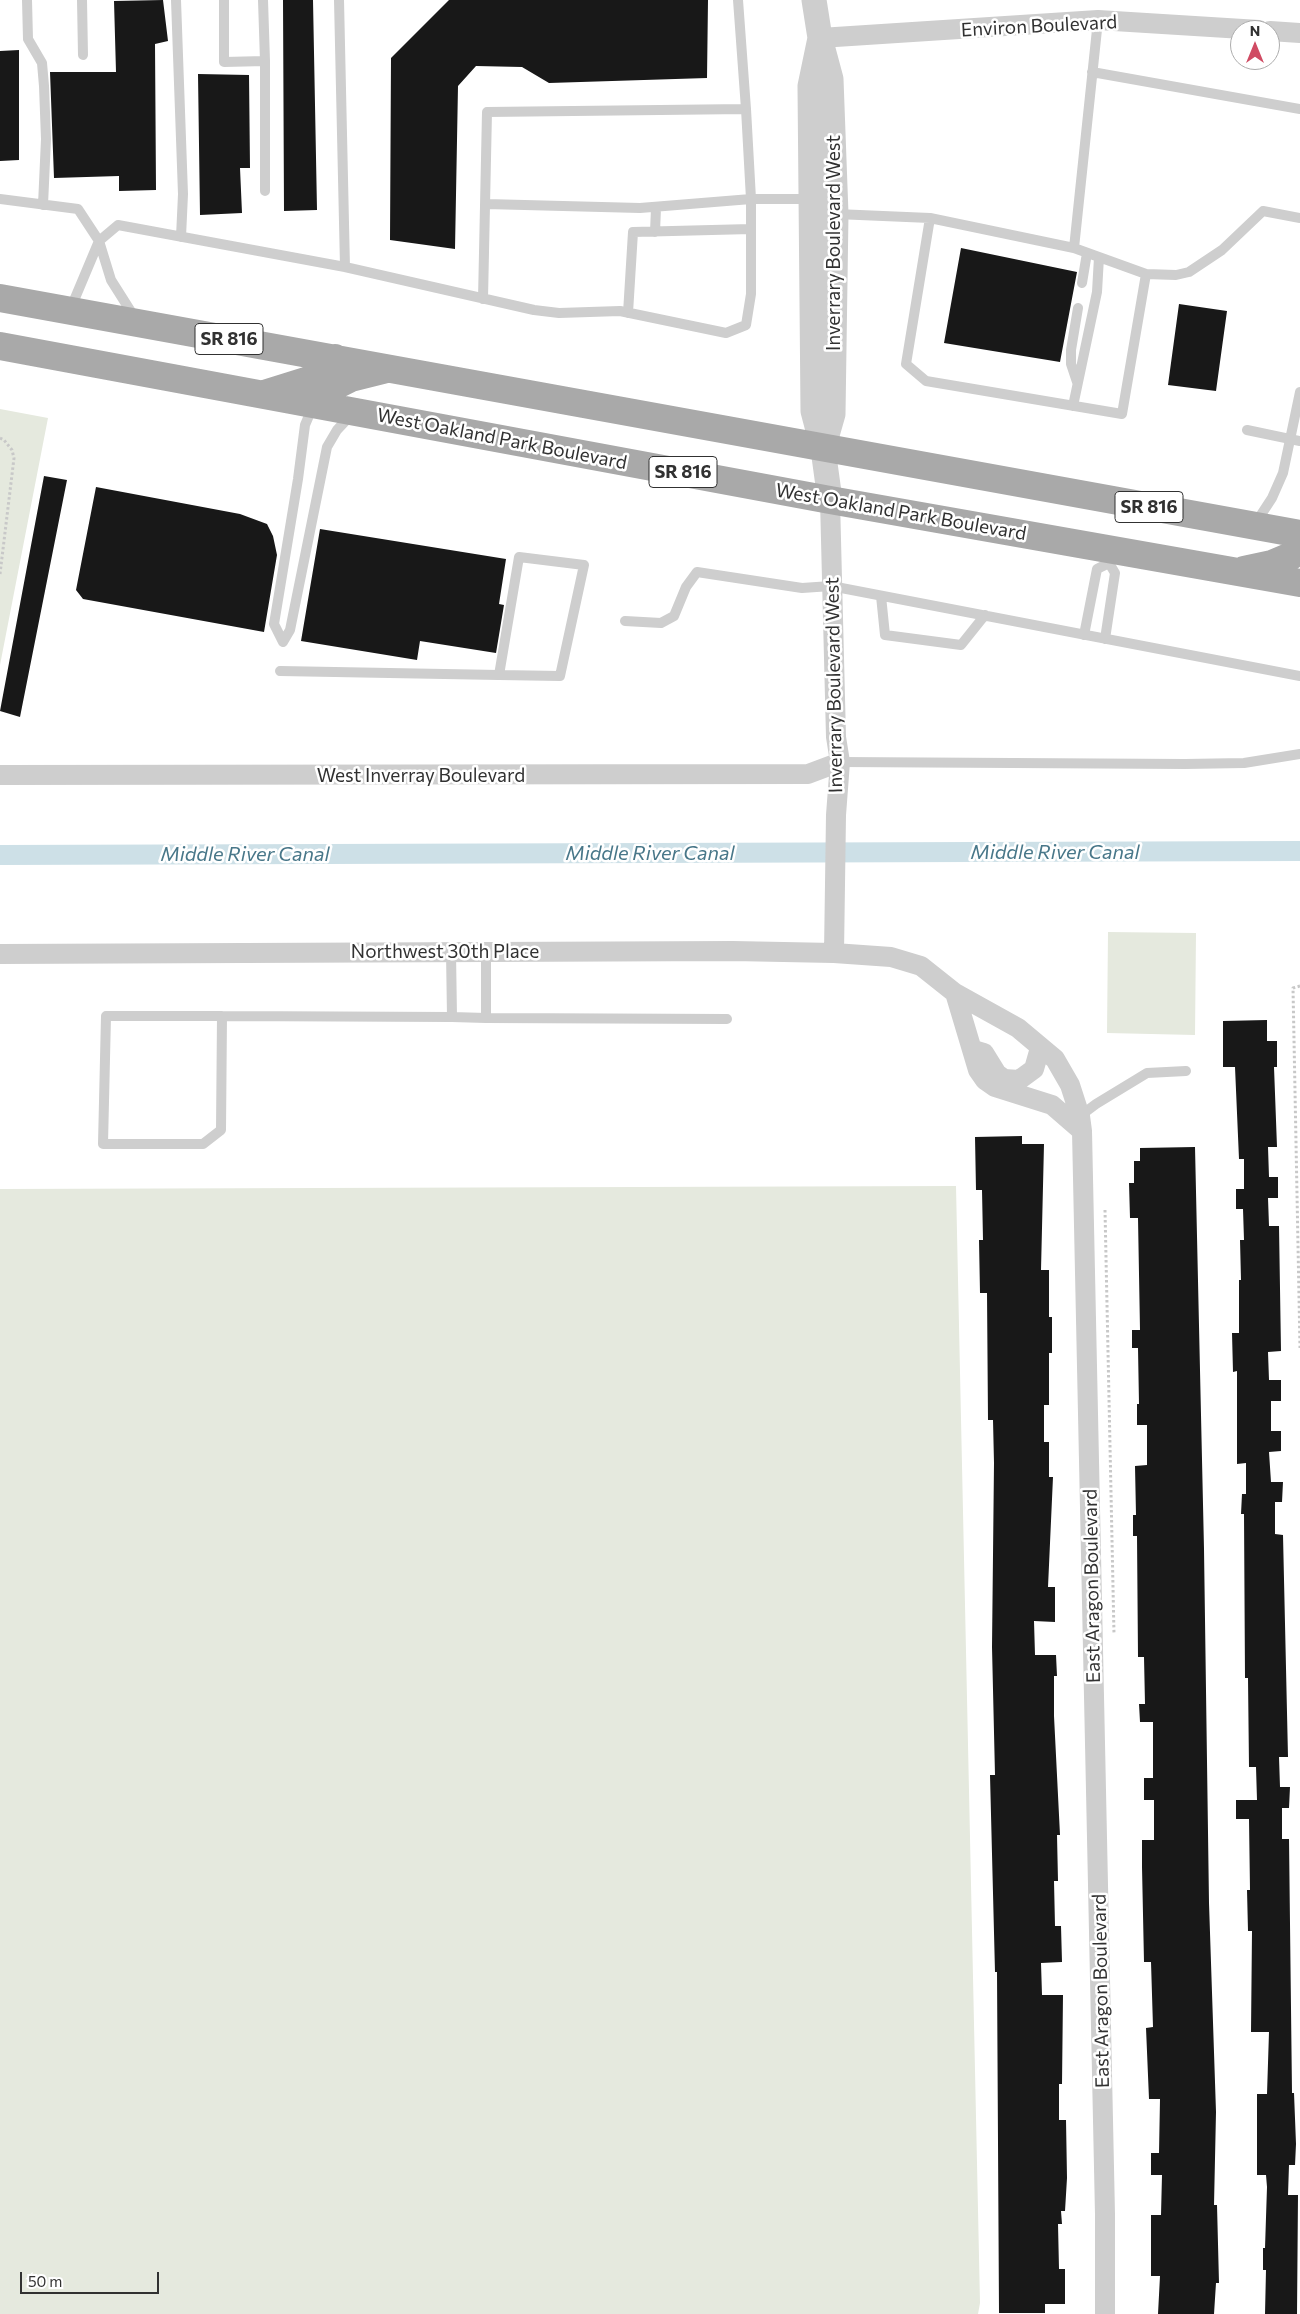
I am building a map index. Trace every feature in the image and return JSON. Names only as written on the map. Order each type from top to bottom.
[{"type":"main road","name":"SR 816","points":[[0,298],[823,449],[1300,534]]},
{"type":"main road","name":"West Oakland Park Boulevard","points":[[0,346],[830,500],[1111,557],[1233,572],[1300,583]]},
{"type":"main road","points":[[261,394],[316,378],[335,358]]},
{"type":"main road","points":[[314,404],[333,386],[351,378],[389,368]]},
{"type":"main road","points":[[1233,572],[1272,564],[1291,556],[1300,542]]},
{"type":"street","name":"Inverrary Boulevard West","points":[[814,0],[820,38],[832,78],[836,214],[833,414],[823,449]]},
{"type":"street","name":"Environ Boulevard","points":[[820,38],[1098,20],[1230,28]]},
{"type":"street","points":[[1280,31],[1300,32]]},
{"type":"street","name":"Inverrary Boulevard West","points":[[820,38],[810,86],[813,411],[823,449],[830,500],[836,737],[840,762],[836,815],[834,952]]},
{"type":"street","name":"West Inverray Boulevard","points":[[0,775],[808,774],[840,762]]},
{"type":"street","name":"Northwest 30th Place","points":[[0,954],[733,951],[834,952],[891,957]]},
{"type":"street","name":"East Aragon Boulevard","points":[[891,957],[921,966],[955,994],[1018,1028],[1055,1059],[1070,1085],[1081,1124],[1106,2214],[1104,2314]]},
{"type":"street","points":[[955,994],[974,1050],[978,1070],[985,1080],[996,1087],[1052,1105],[1081,1124]]},
{"type":"street","points":[[974,1050],[984,1053],[997,1074],[1004,1079],[1019,1080],[1034,1069],[1040,1048]]},
{"type":"lane","points":[[26,0],[28,39],[42,63],[44,86],[46,139],[42,204]]},
{"type":"lane","points":[[82,0],[83,55]]},
{"type":"lane","points":[[176,0],[183,194],[182,236]]},
{"type":"lane","points":[[224,0],[224,62],[265,61]]},
{"type":"lane","points":[[263,0],[265,191]]},
{"type":"lane","points":[[339,0],[345,267]]},
{"type":"lane","points":[[70,310],[99,241],[118,224],[345,267],[534,310],[559,313],[620,311],[726,333],[746,325],[751,294],[751,199],[738,0]]},
{"type":"lane","points":[[1074,248],[1098,20]]},
{"type":"lane","points":[[1092,72],[1300,109]]},
{"type":"lane","points":[[483,299],[488,112],[746,109]]},
{"type":"lane","points":[[0,199],[78,209],[99,241],[111,280],[139,323]]},
{"type":"lane","points":[[486,204],[656,208],[751,199],[811,199]]},
{"type":"lane","points":[[655,232],[656,208]]},
{"type":"lane","points":[[836,214],[930,218],[1074,248],[1146,274],[1176,275],[1189,272],[1222,250],[1263,211],[1300,218]]},
{"type":"lane","points":[[930,218],[906,364],[926,381],[1122,414],[1146,274]]},
{"type":"lane","points":[[628,313],[632,232],[751,230]]},
{"type":"lane","points":[[1082,283],[1087,252]]},
{"type":"lane","points":[[1073,406],[1097,292],[1099,258]]},
{"type":"lane","points":[[1077,383],[1071,364],[1071,350],[1078,308]]},
{"type":"lane","points":[[1254,526],[1272,498],[1295,440],[1300,392]]},
{"type":"lane","points":[[314,404],[305,425],[274,624],[283,642],[290,630],[326,446],[336,430],[355,411]]},
{"type":"lane","points":[[1248,430],[1295,440]]},
{"type":"lane","points":[[280,671],[499,675],[560,676],[584,565],[519,557],[499,675]]},
{"type":"lane","points":[[1084,635],[1097,569],[1111,557],[1116,572],[1105,639]]},
{"type":"lane","points":[[625,620],[661,623],[674,616],[686,587],[697,572],[802,588],[832,586],[1300,676]]},
{"type":"lane","points":[[881,596],[885,635],[961,646],[985,615]]},
{"type":"lane","points":[[840,762],[1185,764],[1244,762],[1300,754]]},
{"type":"lane","points":[[451,952],[452,1018]]},
{"type":"lane","points":[[486,952],[486,1018]]},
{"type":"lane","points":[[222,1016],[221,1130],[204,1144],[103,1144],[106,1016],[222,1016],[727,1019]]},
{"type":"lane","points":[[1081,1124],[1096,1104],[1148,1073],[1186,1071]]},
{"type":"path","points":[[0,438],[12,450],[14,458],[0,574]]},
{"type":"path","points":[[1300,986],[1293,988],[1300,1348]]},
{"type":"shaded area","points":[[0,409],[48,418],[0,665]]},
{"type":"shaded area","points":[[1108,932],[1196,933],[1195,1035],[1107,1033]]},
{"type":"shaded area","points":[[956,1186],[980,2303],[978,2314],[0,2314],[0,1189]]},
{"type":"building","points":[[163,0],[168,41],[155,44],[156,190],[119,191],[119,176],[54,178],[50,72],[116,72],[114,1]]},
{"type":"building","points":[[283,0],[313,0],[317,210],[284,211]]},
{"type":"building","points":[[449,0],[708,0],[707,78],[549,83],[522,67],[476,66],[458,86],[455,249],[390,240],[391,58]]},
{"type":"building","points":[[19,50],[19,160],[0,161],[0,51]]},
{"type":"building","points":[[198,74],[249,75],[250,168],[240,168],[242,213],[200,215]]},
{"type":"building","points":[[961,248],[1077,272],[1060,362],[944,343]]},
{"type":"building","points":[[1179,304],[1227,311],[1216,391],[1168,385]]},
{"type":"building","points":[[44,476],[67,480],[20,717],[0,711]]},
{"type":"building","points":[[96,487],[240,514],[267,524],[273,536],[277,555],[264,632],[83,599],[76,590]]},
{"type":"building","points":[[320,529],[506,559],[499,604],[504,605],[496,653],[420,641],[417,660],[301,641]]},
{"type":"building","points":[[1267,1020],[1267,1041],[1277,1041],[1277,1067],[1274,1067],[1277,1147],[1268,1147],[1269,1177],[1278,1177],[1278,1198],[1268,1198],[1269,1226],[1279,1226],[1281,1351],[1268,1352],[1269,1380],[1281,1380],[1281,1401],[1271,1401],[1271,1431],[1281,1431],[1281,1451],[1269,1452],[1271,1482],[1283,1482],[1282,1502],[1275,1502],[1275,1534],[1283,1535],[1288,1757],[1279,1757],[1280,1787],[1290,1787],[1289,1808],[1282,1808],[1282,1839],[1289,1839],[1292,2093],[1294,2093],[1296,2144],[1295,2165],[1289,2165],[1288,2195],[1298,2195],[1297,2314],[1265,2314],[1266,2270],[1263,2270],[1263,2248],[1265,2248],[1267,2187],[1266,2175],[1257,2175],[1257,2094],[1267,2094],[1269,2032],[1251,2032],[1252,1931],[1248,1931],[1247,1890],[1250,1890],[1249,1819],[1236,1819],[1236,1800],[1257,1800],[1256,1767],[1249,1767],[1248,1678],[1245,1678],[1244,1514],[1241,1514],[1242,1494],[1246,1494],[1246,1463],[1237,1464],[1237,1371],[1233,1372],[1232,1333],[1239,1333],[1240,1240],[1244,1240],[1243,1209],[1236,1209],[1236,1189],[1244,1189],[1244,1159],[1239,1159],[1235,1067],[1223,1067],[1223,1021]]},
{"type":"building","points":[[1022,1136],[1022,1144],[1044,1144],[1041,1270],[1049,1270],[1049,1317],[1052,1317],[1052,1353],[1049,1353],[1049,1405],[1044,1405],[1044,1442],[1049,1442],[1049,1477],[1053,1477],[1048,1587],[1055,1587],[1055,1622],[1034,1621],[1035,1655],[1056,1655],[1057,1676],[1054,1676],[1054,1716],[1060,1835],[1057,1835],[1058,1881],[1054,1881],[1055,1926],[1061,1926],[1062,1962],[1041,1963],[1042,1995],[1063,1995],[1062,2084],[1059,2084],[1059,2120],[1066,2120],[1067,2178],[1065,2211],[1061,2211],[1062,2224],[1058,2224],[1059,2269],[1065,2269],[1065,2304],[1045,2304],[1045,2313],[999,2313],[997,1972],[995,1972],[990,1775],[995,1775],[992,1647],[994,1463],[993,1420],[988,1420],[987,1293],[980,1293],[979,1240],[983,1240],[982,1190],[976,1190],[975,1137]]},
{"type":"building","points":[[1195,1147],[1204,1549],[1209,1903],[1216,2112],[1214,2205],[1217,2205],[1219,2283],[1216,2283],[1214,2314],[1158,2314],[1160,2276],[1151,2276],[1151,2215],[1161,2215],[1162,2175],[1151,2175],[1151,2153],[1159,2153],[1160,2099],[1149,2099],[1146,2028],[1153,2027],[1151,1962],[1144,1962],[1142,1867],[1142,1840],[1154,1840],[1154,1800],[1144,1800],[1144,1778],[1153,1778],[1153,1722],[1140,1722],[1139,1704],[1145,1704],[1144,1657],[1138,1657],[1137,1536],[1133,1536],[1133,1515],[1136,1515],[1135,1466],[1147,1465],[1147,1425],[1137,1425],[1137,1404],[1139,1404],[1138,1348],[1132,1348],[1132,1330],[1140,1330],[1138,1218],[1130,1218],[1129,1183],[1134,1183],[1134,1161],[1140,1161],[1140,1148]]},
{"type":"waterway","name":"Middle River Canal","points":[[0,855],[1300,851]]}]
